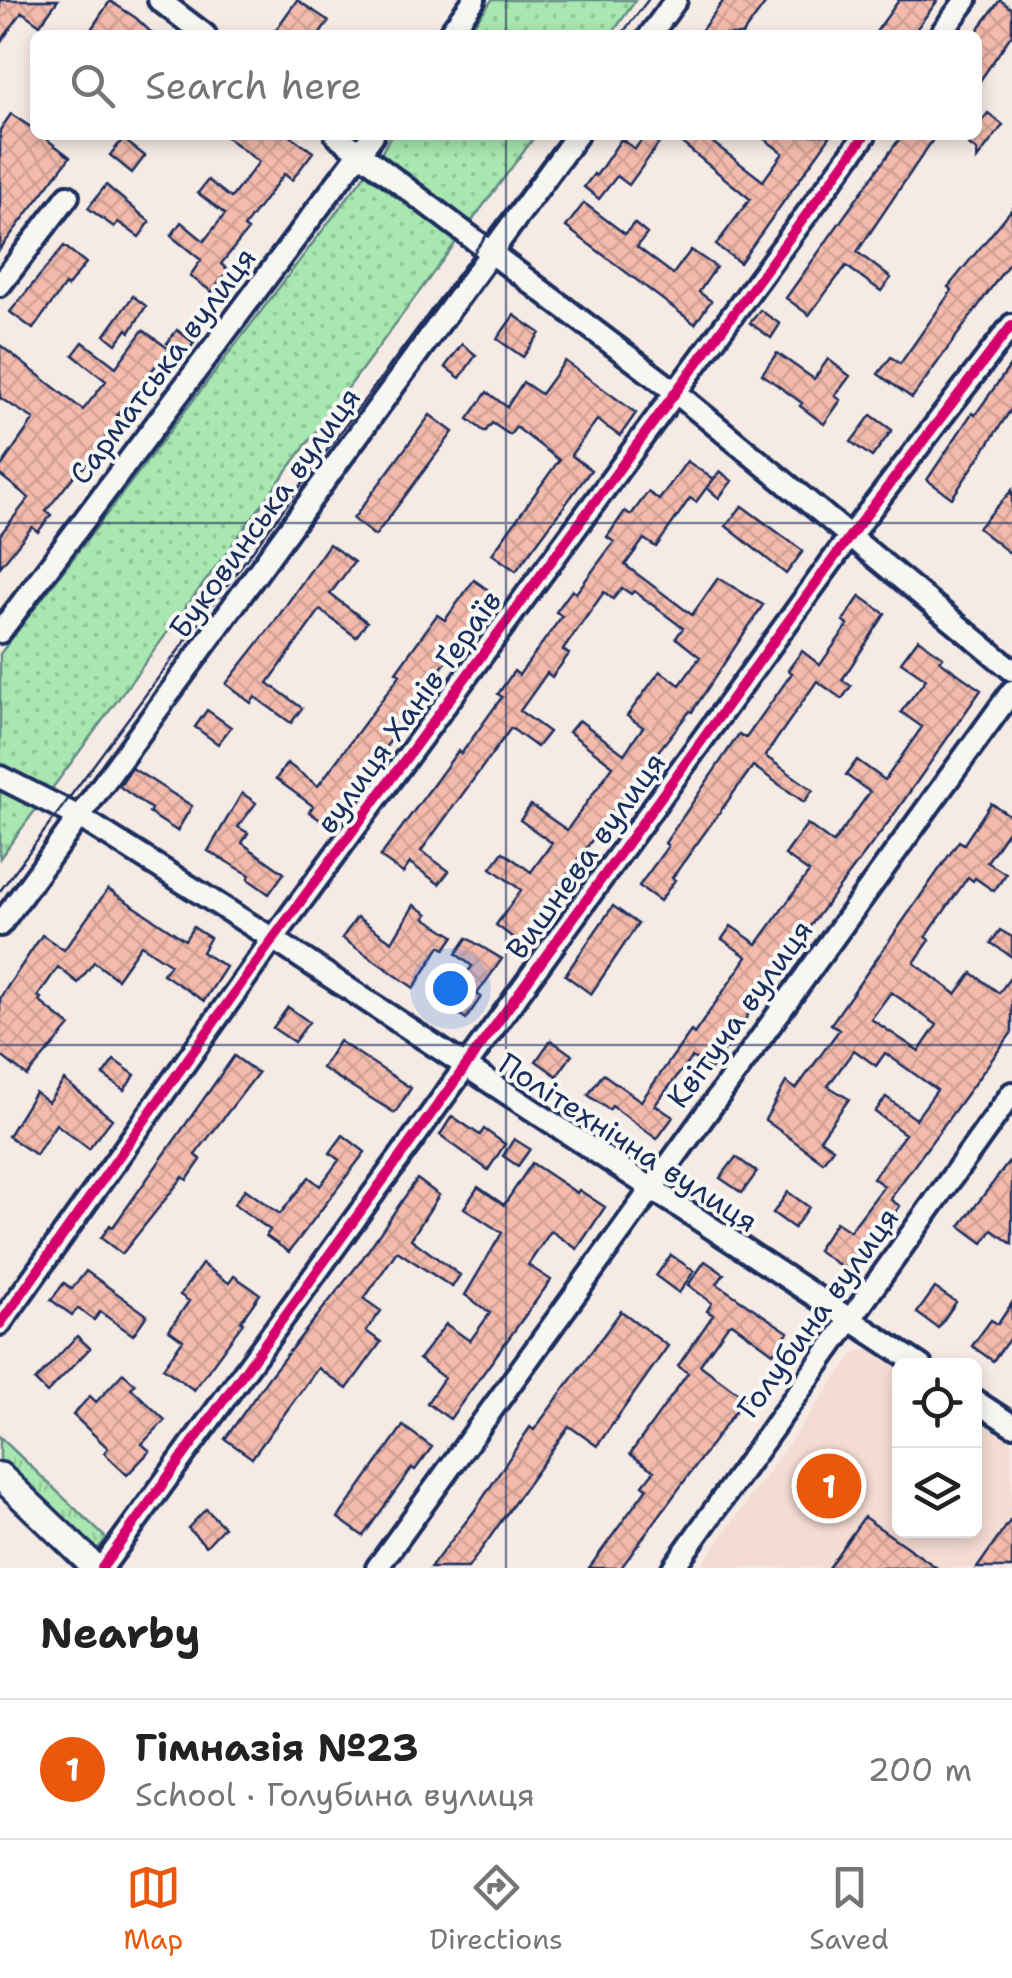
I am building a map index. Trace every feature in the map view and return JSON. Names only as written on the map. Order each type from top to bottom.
[{"type":"street","points":[[160,0],[199,30]]},
{"type":"street","points":[[452,30],[474,0]]},
{"type":"street","points":[[654,30],[676,0]]},
{"type":"street","points":[[944,30],[966,0]]},
{"type":"street","points":[[343,140],[674,391],[1012,670]]},
{"type":"street","name":"Сарматська вулиця","points":[[0,632],[370,140]]},
{"type":"street","name":"Буковинська вулиця","points":[[0,925],[573,140]]},
{"type":"street","name":"вулиця Ханів Ґераїв","points":[[0,1324],[273,939],[862,140]]},
{"type":"street","points":[[0,285],[68,196]]},
{"type":"street","name":"Вишнева вулиця","points":[[99,1568],[850,536],[1012,325]]},
{"type":"street","name":"Квітуча вулиця","points":[[377,1568],[1012,691]]},
{"type":"street","name":"Політехнічна вулиця","points":[[0,778],[81,818],[273,939],[909,1358]]},
{"type":"street","name":"Голубина вулиця","points":[[673,1568],[1012,1094]]},
{"type":"street","points":[[982,1405],[1012,1424]]},
{"type":"street","points":[[0,1476],[99,1568]]},
{"type":"shaded area","points":[[872,1350],[892,1363],[892,1538],[982,1538],[982,1422],[1012,1441],[1012,1568],[699,1568],[855,1352]]},
{"type":"green space","points":[[492,0],[636,0],[615,30],[470,30]]},
{"type":"green space","points":[[388,140],[532,140],[467,224],[386,164],[381,154]]},
{"type":"green space","points":[[367,172],[456,238],[456,242],[48,794],[0,772],[0,654]]},
{"type":"green space","points":[[0,785],[39,805],[0,858]]},
{"type":"green space","points":[[0,1437],[107,1539],[95,1551],[0,1461]]},
{"type":"building","points":[[0,0],[58,0],[40,25],[22,12],[0,43]]},
{"type":"building","points":[[297,0],[329,21],[323,30],[276,30]]},
{"type":"building","points":[[724,0],[768,0],[746,30],[702,30]]},
{"type":"building","points":[[899,0],[938,0],[916,30],[878,30]]},
{"type":"building","points":[[1000,0],[1012,9],[1012,34],[982,78],[982,30],[978,30]]},
{"type":"building","points":[[110,1],[149,30],[95,30],[92,28]]},
{"type":"building","points":[[988,113],[1003,125],[977,159],[977,151],[962,140],[982,140],[982,121]]},
{"type":"building","points":[[11,114],[30,127],[30,140],[48,140],[70,157],[0,249],[0,130]]},
{"type":"building","points":[[124,140],[145,156],[132,173],[110,155]]},
{"type":"building","points":[[230,140],[296,140],[313,152],[292,180],[284,174],[244,227],[248,230],[221,264],[228,270],[212,292],[190,276],[201,260],[171,236],[181,222],[204,241],[225,214],[198,193],[208,180],[231,198],[259,162]]},
{"type":"building","points":[[620,140],[635,149],[641,140],[661,140],[629,185],[617,176],[599,199],[584,187]]},
{"type":"building","points":[[678,140],[710,140],[763,181],[783,153],[766,140],[827,140],[740,263],[716,245],[750,199]]},
{"type":"building","points":[[898,140],[933,140],[857,252],[891,278],[881,291],[846,266],[809,315],[786,298]]},
{"type":"building","points":[[106,185],[150,222],[139,237],[118,222],[114,227],[88,208]]},
{"type":"building","points":[[584,203],[625,234],[634,223],[647,234],[637,247],[673,274],[691,250],[716,267],[699,292],[711,301],[695,324],[566,227]]},
{"type":"building","points":[[1012,209],[1012,259],[912,398],[878,374],[891,357],[900,364],[952,290],[948,287]]},
{"type":"building","points":[[64,246],[86,263],[33,329],[10,312]]},
{"type":"building","points":[[133,296],[146,306],[130,332],[127,329],[116,344],[105,335]]},
{"type":"building","points":[[760,310],[780,324],[771,338],[750,323]]},
{"type":"building","points":[[514,315],[540,333],[523,357],[497,339]]},
{"type":"building","points":[[143,330],[169,349],[117,415],[120,418],[83,468],[46,511],[51,515],[38,532],[32,527],[0,567],[0,535],[29,498],[0,475],[0,468],[34,419],[0,398],[0,345],[83,410],[106,381],[73,355],[83,342],[116,367]]},
{"type":"building","points":[[177,330],[194,343],[184,356],[167,343]]},
{"type":"building","points":[[462,344],[476,355],[460,378],[445,367]]},
{"type":"building","points":[[777,353],[814,379],[828,359],[850,376],[835,396],[841,400],[824,424],[762,374]]},
{"type":"building","points":[[565,361],[636,413],[620,436],[597,420],[571,455],[591,470],[516,571],[492,554],[559,460],[516,427],[510,435],[492,423],[485,432],[468,419],[487,392],[507,407],[523,382],[541,394]]},
{"type":"building","points":[[1012,363],[1012,408],[952,498],[927,480]]},
{"type":"building","points":[[430,415],[453,432],[375,536],[353,519]]},
{"type":"building","points":[[871,415],[892,430],[872,457],[851,442]]},
{"type":"building","points":[[687,461],[713,479],[696,502],[690,498],[656,547],[644,539],[625,565],[692,615],[718,578],[763,605],[692,712],[630,787],[519,942],[496,925],[521,890],[491,868],[503,852],[531,872],[552,843],[520,820],[531,805],[567,830],[613,766],[569,732],[579,720],[624,754],[643,727],[627,716],[660,671],[680,685],[700,657],[676,638],[683,628],[634,591],[631,594],[622,588],[613,599],[604,592],[563,650],[569,654],[552,677],[547,673],[520,711],[549,732],[537,747],[511,728],[421,851],[449,871],[439,884],[410,863],[403,873],[380,857],[458,751],[461,754],[502,697],[498,694],[514,671],[519,675],[562,616],[556,612],[572,590],[576,593],[614,542],[607,537],[625,511],[631,515],[648,492],[659,500]]},
{"type":"building","points":[[720,471],[732,481],[719,498],[707,488]]},
{"type":"building","points":[[1012,490],[1012,555],[978,528]]},
{"type":"building","points":[[742,506],[803,551],[786,574],[726,526]]},
{"type":"building","points":[[329,544],[354,562],[330,594],[367,622],[356,637],[320,610],[268,683],[302,708],[291,723],[255,697],[251,703],[226,684]]},
{"type":"building","points":[[474,580],[497,596],[402,719],[330,827],[309,812],[313,806],[276,779],[287,763],[318,786],[400,675],[396,672],[437,615],[445,620]]},
{"type":"building","points":[[860,596],[885,614],[842,680],[851,686],[842,699],[817,681],[765,756],[813,790],[804,802],[753,766],[672,878],[675,880],[660,901],[639,886],[668,846],[665,843],[739,734],[746,738],[792,673],[788,670],[802,651],[820,665],[848,625],[843,621]]},
{"type":"building","points":[[918,639],[943,657],[940,661],[981,690],[893,816],[749,1007],[752,1009],[711,1070],[692,1057],[655,1105],[673,1117],[657,1139],[612,1106],[609,1110],[588,1095],[603,1074],[641,1101],[747,957],[722,939],[731,926],[757,944],[809,872],[785,855],[807,824],[833,843],[870,792],[846,775],[857,760],[885,780],[922,727],[901,712],[926,679],[901,662]]},
{"type":"building","points":[[207,710],[231,727],[218,744],[195,727]]},
{"type":"building","points":[[132,768],[192,806],[177,831],[119,786]]},
{"type":"building","points":[[242,793],[256,803],[238,827],[248,833],[242,843],[284,873],[269,894],[248,879],[250,875],[208,851]]},
{"type":"building","points":[[991,803],[1012,817],[1012,825],[987,862],[1006,874],[994,891],[968,877],[926,937],[930,940],[914,963],[956,994],[972,973],[999,993],[1012,975],[1012,1032],[894,1193],[891,1200],[900,1206],[885,1226],[877,1220],[845,1269],[817,1250],[836,1222],[850,1231],[884,1186],[873,1178],[905,1134],[875,1112],[886,1097],[916,1119],[937,1090],[885,1053],[876,1066],[854,1050],[828,1086],[849,1099],[820,1139],[833,1148],[823,1162],[765,1120],[786,1082],[796,1089],[839,1030],[831,1024],[959,841],[964,844]],"holes":[[[891,992],[937,1025],[919,1051],[871,1019]]]},
{"type":"building","points":[[108,889],[185,940],[193,927],[210,938],[202,952],[226,967],[204,1001],[163,974],[170,964],[141,945],[117,979],[94,962],[78,983],[58,967],[38,996],[39,1001],[70,1026],[27,1076],[0,1055],[0,998],[42,935],[64,950]]},
{"type":"building","points":[[414,905],[428,914],[425,918],[454,936],[445,949],[440,946],[414,988],[342,938],[357,917],[392,942]]},
{"type":"building","points":[[613,906],[638,924],[591,994],[565,975]]},
{"type":"building","points":[[1000,930],[1012,937],[1012,957],[991,943]]},
{"type":"building","points":[[467,938],[502,959],[477,994],[481,997],[466,1019],[445,1004],[472,966],[456,954]]},
{"type":"building","points":[[288,1007],[309,1022],[294,1042],[273,1028]]},
{"type":"building","points":[[551,1040],[572,1055],[557,1076],[536,1061]]},
{"type":"building","points":[[339,1041],[411,1088],[395,1113],[322,1068]]},
{"type":"building","points":[[234,1056],[258,1073],[195,1155],[201,1160],[187,1180],[183,1177],[122,1254],[101,1238],[110,1225],[113,1227]]},
{"type":"building","points":[[114,1060],[135,1075],[124,1090],[103,1075]]},
{"type":"building","points":[[64,1080],[112,1119],[89,1149],[56,1124],[36,1155],[8,1136],[35,1092],[48,1102]]},
{"type":"building","points":[[452,1116],[480,1135],[484,1129],[505,1144],[488,1170],[440,1135]]},
{"type":"building","points":[[343,1135],[365,1152],[289,1252],[266,1236],[270,1230],[234,1204],[245,1189],[280,1214],[309,1177],[320,1186],[339,1160],[330,1153]]},
{"type":"building","points":[[514,1139],[530,1149],[518,1166],[503,1156]]},
{"type":"building","points":[[736,1157],[757,1172],[742,1193],[720,1178]]},
{"type":"building","points":[[1012,1158],[1012,1244],[992,1230],[983,1243],[960,1226]]},
{"type":"building","points":[[532,1163],[605,1207],[577,1249],[551,1231],[528,1265],[551,1280],[450,1419],[427,1403],[444,1378],[419,1359],[446,1324],[470,1341],[490,1313],[465,1295],[502,1233],[464,1208],[478,1187],[504,1205]]},
{"type":"building","points":[[417,1179],[439,1195],[411,1239],[460,1275],[452,1287],[397,1251],[364,1299],[381,1311],[366,1331],[381,1342],[347,1389],[318,1368],[252,1458],[225,1439],[360,1262]]},
{"type":"building","points":[[788,1192],[809,1207],[794,1228],[773,1213]]},
{"type":"building","points":[[671,1255],[694,1271],[679,1293],[656,1276]]},
{"type":"building","points":[[705,1261],[724,1274],[717,1284],[788,1332],[773,1353],[732,1323],[728,1325],[700,1365],[745,1398],[621,1568],[589,1568],[647,1488],[643,1485],[654,1471],[630,1454],[688,1373],[678,1366],[713,1315],[707,1311],[712,1303],[688,1285]]},
{"type":"building","points":[[202,1264],[229,1283],[234,1276],[260,1294],[194,1390],[163,1368],[183,1340],[169,1330],[189,1301],[180,1295]]},
{"type":"building","points":[[86,1271],[147,1315],[133,1335],[100,1312],[94,1320],[78,1308],[72,1315],[51,1300],[64,1283],[72,1289]]},
{"type":"building","points":[[935,1288],[956,1302],[938,1328],[917,1313]]},
{"type":"building","points":[[1012,1303],[1012,1335],[993,1361],[972,1346],[991,1320],[998,1324]]},
{"type":"building","points":[[621,1311],[668,1346],[597,1446],[569,1426],[468,1568],[430,1568],[475,1510],[530,1427],[534,1430]]},
{"type":"building","points":[[77,1336],[90,1348],[47,1393],[35,1381]]},
{"type":"building","points":[[123,1373],[135,1384],[131,1388],[165,1420],[142,1444],[150,1451],[127,1475],[104,1453],[108,1448],[73,1415],[90,1396],[96,1402]]},
{"type":"building","points":[[403,1426],[432,1447],[363,1536],[338,1518]]},
{"type":"building","points":[[206,1509],[224,1527],[206,1546],[188,1528]]},
{"type":"building","points":[[864,1517],[937,1568],[828,1568]]},
{"type":"building","points":[[1012,1518],[1012,1568],[977,1568]]},
{"type":"tram line","points":[[625,30],[648,0]]},
{"type":"tram line","points":[[0,891],[557,140]]},
{"type":"cycle path","points":[[0,1324],[273,939],[861,140]]},
{"type":"cycle path","points":[[102,1568],[850,536],[1012,325]]},
{"type":"place","name":"Гімназія №23","points":[[829,1486]]}]
